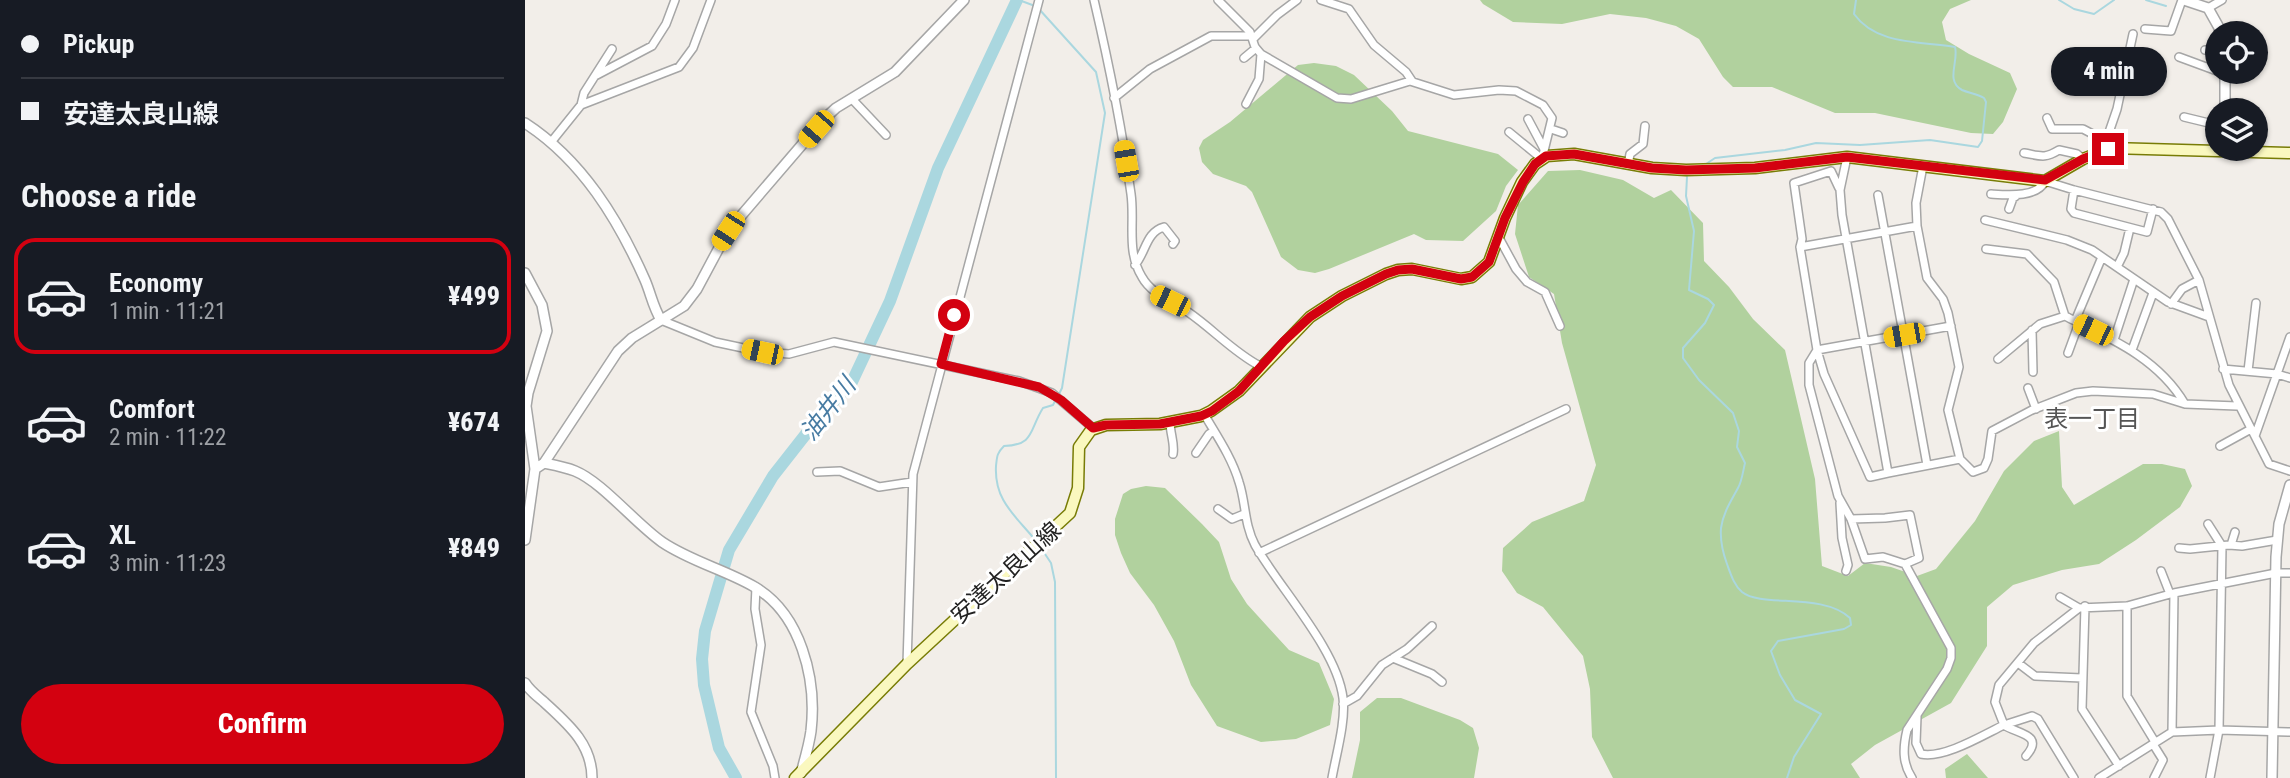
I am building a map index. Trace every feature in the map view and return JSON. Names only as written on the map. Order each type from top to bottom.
[{"type":"main road","points":[[1093,428],[1170,422],[1204,414],[1222,405],[1239,391],[1260,366],[1310,317],[1342,296],[1386,274],[1412,269],[1461,279],[1472,277],[1489,262],[1510,205],[1543,154],[1574,154],[1628,165],[1667,169],[1755,168],[1847,157],[2045,180],[2107,145],[2205,150]]},
{"type":"main road","points":[[2268,152],[2290,153]]},
{"type":"main road","name":"安達太良山線","points":[[799,776],[907,664],[1070,513],[1078,488],[1079,447],[1085,435],[1093,428]]},
{"type":"street","points":[[595,76],[652,46],[666,24],[675,0]]},
{"type":"street","points":[[581,105],[679,67],[692,48],[711,0]]},
{"type":"street","points":[[530,470],[544,463],[618,351],[632,338],[684,306],[692,298],[728,231],[824,119],[895,72],[964,0]]},
{"type":"street","points":[[1094,0],[1132,197],[1135,265],[1156,294],[1188,312],[1227,344],[1260,366]]},
{"type":"street","points":[[1218,0],[1250,32],[1259,51],[1259,79],[1246,104]]},
{"type":"street","points":[[1114,98],[1150,69],[1201,41],[1221,35],[1252,37],[1297,0]]},
{"type":"street","points":[[1321,0],[1347,3],[1374,45],[1406,72],[1412,81]]},
{"type":"street","points":[[2145,29],[2171,31],[2183,0],[2208,8],[2215,21]]},
{"type":"street","points":[[2208,8],[2222,0]]},
{"type":"street","points":[[907,664],[912,482],[1038,5]]},
{"type":"street","points":[[2047,118],[2052,129],[2083,129],[2107,145],[2133,34]]},
{"type":"street","points":[[552,141],[581,105],[584,93],[612,48]]},
{"type":"street","points":[[1259,51],[1343,99],[1352,99],[1412,81],[1454,95],[1499,90],[1522,93],[1548,110],[1552,118],[1543,154]]},
{"type":"street","points":[[1244,58],[1259,51]]},
{"type":"street","points":[[2179,57],[2205,66]]},
{"type":"street","points":[[852,99],[886,135]]},
{"type":"street","points":[[2184,117],[2205,122]]},
{"type":"street","points":[[1528,119],[1543,154]]},
{"type":"street","points":[[525,123],[552,141],[599,194],[646,282],[660,320],[715,342],[779,355],[806,351],[834,342],[1019,381],[1052,393],[1093,428]]},
{"type":"street","points":[[1628,165],[1630,154],[1643,144],[1645,126]]},
{"type":"street","points":[[1551,128],[1563,133]]},
{"type":"street","points":[[1509,132],[1543,154]]},
{"type":"street","points":[[2029,151],[2043,157],[2059,150],[2077,154],[2083,159]]},
{"type":"street","points":[[1840,190],[1847,157]]},
{"type":"street","points":[[1923,166],[1916,204],[1917,226],[1927,278],[1943,299],[1951,326],[1959,367],[1948,410],[1960,459],[1973,472],[1984,468],[1992,431],[2076,393],[2093,391],[2153,394],[2185,404],[2238,406]]},
{"type":"street","points":[[1888,473],[1846,240],[1840,190],[1831,171],[1794,183],[1802,239],[1800,247],[1817,350],[1824,374],[1870,477],[1960,459]]},
{"type":"street","points":[[1991,194],[2016,196],[2041,187],[2045,180],[2161,212],[2168,219],[2199,280],[2223,369],[2238,406],[2269,464],[2290,471]]},
{"type":"street","points":[[2074,190],[2071,211],[2130,228],[2147,232],[2154,209]]},
{"type":"street","points":[[1878,195],[1927,465]]},
{"type":"street","points":[[2009,209],[2016,196]]},
{"type":"street","points":[[1985,220],[2067,240],[2092,250],[2171,304],[2209,317]]},
{"type":"street","points":[[1800,247],[1917,226]]},
{"type":"street","points":[[1135,265],[1150,237],[1160,228],[1164,227],[1175,241],[1173,244]]},
{"type":"street","points":[[2117,267],[2124,253],[2130,228]]},
{"type":"street","points":[[1132,233],[1150,237]]},
{"type":"street","points":[[1498,236],[1516,269],[1527,282],[1545,292],[1560,326]]},
{"type":"street","points":[[1986,249],[2027,254],[2054,282],[2065,316]]},
{"type":"street","points":[[2068,353],[2102,257]]},
{"type":"street","points":[[525,273],[538,293],[547,324],[545,341],[531,380],[526,406],[530,470],[525,540]]},
{"type":"street","points":[[2114,340],[2134,279]]},
{"type":"street","points":[[2171,304],[2182,289],[2199,280]]},
{"type":"street","points":[[2132,350],[2153,293]]},
{"type":"street","points":[[2248,371],[2256,303]]},
{"type":"street","points":[[1998,359],[2046,321],[2065,316],[2132,350],[2165,377],[2185,404]]},
{"type":"street","points":[[1846,571],[1848,565],[1842,538],[1840,502],[1809,385],[1809,363],[1817,350],[1951,326]]},
{"type":"street","points":[[2032,330],[2032,372]]},
{"type":"street","points":[[2220,446],[2253,432],[2290,337]]},
{"type":"street","points":[[2223,369],[2277,374],[2290,378]]},
{"type":"street","points":[[2028,388],[2036,409]]},
{"type":"street","points":[[1259,553],[1566,409]]},
{"type":"street","points":[[1204,414],[1240,484],[1244,514],[1259,553],[1327,654],[1340,685],[1343,704],[1332,778]]},
{"type":"street","points":[[1170,422],[1173,454]]},
{"type":"street","points":[[1196,453],[1214,431]]},
{"type":"street","points":[[544,463],[576,471],[660,541],[687,557],[734,575],[756,587],[771,597],[786,615],[801,646],[811,690],[811,732],[799,776]]},
{"type":"street","points":[[817,472],[840,471],[879,487],[912,482]]},
{"type":"street","points":[[2272,778],[2277,540],[2282,508],[2290,485]]},
{"type":"street","points":[[1840,502],[1851,519],[1865,559],[1883,557],[1905,564],[1919,558],[1910,515],[1885,519],[1851,519]]},
{"type":"street","points":[[1218,509],[1232,519],[1244,514]]},
{"type":"street","points":[[2209,524],[2222,545],[2219,730],[2210,778]]},
{"type":"street","points":[[2231,545],[2235,532]]},
{"type":"street","points":[[2179,548],[2242,546],[2277,540]]},
{"type":"street","points":[[1905,564],[1951,648],[1947,669],[1907,730],[1904,740],[1905,760],[1912,778]]},
{"type":"street","points":[[2161,572],[2172,593],[2172,732]]},
{"type":"street","points":[[2060,597],[2082,607],[2127,606],[2172,593],[2276,573],[2290,573]]},
{"type":"street","points":[[756,587],[755,609],[761,645],[751,712],[773,766],[775,778]]},
{"type":"street","points":[[2127,606],[2127,696],[2163,760],[2154,778]]},
{"type":"street","points":[[2026,756],[2031,747],[2031,739],[2025,733],[2011,730],[2004,725],[1995,702],[2000,685],[2034,643],[2082,607]]},
{"type":"street","points":[[2082,607],[2082,709],[2119,766]]},
{"type":"street","points":[[1343,704],[1357,695],[1382,665],[1407,649],[1432,625]]},
{"type":"street","points":[[1393,658],[1442,681]]},
{"type":"street","points":[[2018,663],[2035,676],[2082,678]]},
{"type":"street","points":[[525,683],[583,742],[592,768],[592,778]]},
{"type":"street","points":[[1918,712],[1916,743],[1921,754],[1926,755],[1946,751],[2004,725],[2032,716],[2038,719],[2074,778]]},
{"type":"street","points":[[2099,778],[2172,732],[2290,732]]},
{"type":"green space","points":[[1480,0],[1971,0],[1950,9],[1942,22],[1946,40],[2010,73],[2017,89],[2003,122],[1993,134],[1971,133],[1875,113],[1835,113],[1772,87],[1733,87],[1723,77],[1699,39],[1676,26],[1646,18],[1610,14],[1562,24],[1513,22]]},
{"type":"green space","points":[[1314,63],[1336,66],[1354,75],[1392,111],[1408,131],[1498,154],[1518,170],[1506,186],[1496,211],[1463,241],[1426,240],[1414,234],[1315,273],[1298,270],[1281,257],[1252,192],[1246,186],[1213,174],[1202,162],[1199,148],[1203,140],[1230,122],[1298,65]]},
{"type":"green space","points":[[1580,170],[1623,180],[1654,198],[1671,190],[1703,223],[1704,261],[1729,287],[1753,319],[1785,350],[1815,479],[1822,566],[1848,576],[1865,563],[1891,567],[1917,576],[1936,569],[1975,521],[2004,471],[2034,441],[2059,431],[2062,487],[2074,505],[2143,464],[2162,464],[2185,469],[2192,486],[2180,507],[2099,564],[2062,570],[2013,585],[1987,607],[1987,646],[1951,703],[1875,745],[1851,764],[1860,778],[1613,778],[1592,737],[1590,689],[1583,656],[1543,607],[1517,593],[1502,571],[1503,548],[1532,522],[1584,501],[1596,465],[1562,343],[1554,294],[1529,277],[1515,234],[1518,205],[1548,171]]},
{"type":"green space","points":[[1146,486],[1165,488],[1202,524],[1219,542],[1231,579],[1247,604],[1289,650],[1319,663],[1334,699],[1330,725],[1296,739],[1261,742],[1217,726],[1191,685],[1174,641],[1154,605],[1130,573],[1115,535],[1115,519],[1123,494]]},
{"type":"green space","points":[[1377,698],[1401,698],[1460,720],[1473,728],[1479,748],[1474,778],[1352,778],[1360,740],[1360,712]]},
{"type":"green space","points":[[1967,754],[1988,778],[1946,778],[1945,769]]},
{"type":"waterway","name":"油井川","points":[[736,778],[719,748],[704,685],[702,659],[705,631],[729,550],[773,476],[824,411],[851,384],[890,301],[938,168],[1017,0]]},
{"type":"waterway","points":[[1019,0],[1035,6]]},
{"type":"waterway","points":[[1706,164],[1715,158],[1785,150],[1816,143],[1860,145],[1930,140],[1978,147],[1982,141],[1986,102],[1984,98],[1962,90],[1954,81],[1955,47],[1901,40],[1875,32],[1854,14],[1856,0]]},
{"type":"waterway","points":[[2059,0],[2074,9],[2094,14],[2114,0]]},
{"type":"waterway","points":[[2146,0],[2166,6]]},
{"type":"waterway","points":[[1039,9],[1096,72],[1105,113],[1062,388],[1058,396]]},
{"type":"waterway","points":[[1687,177],[1686,196],[1694,231],[1689,290],[1714,305],[1705,323],[1683,348],[1683,358],[1699,380],[1733,413],[1739,431],[1737,447],[1745,463],[1721,528],[1722,546],[1730,572],[1739,589],[1751,597],[1824,605],[1850,618],[1851,625],[1844,629],[1778,641],[1771,651],[1780,675],[1795,700],[1821,714],[1794,757],[1787,778]]},
{"type":"waterway","points":[[1036,541],[1003,499],[996,478],[996,466],[1004,446],[1021,443],[1026,439],[1043,408],[1053,405],[1055,401]]},
{"type":"waterway","points":[[1039,545],[1051,563],[1055,582],[1056,778]]},
{"type":"district","name":"表一丁目","points":[[2092,419]]},
{"type":"route","points":[[954,315],[941,364],[1039,387],[1052,393],[1093,428],[1106,425],[1160,424],[1201,416],[1222,405],[1239,391],[1260,366],[1310,317],[1342,296],[1386,274],[1412,269],[1461,279],[1480,272],[1489,262],[1510,205],[1523,182],[1535,164],[1546,156],[1574,154],[1624,164],[1686,170],[1755,168],[1847,157],[2045,180],[2108,149]]}]
